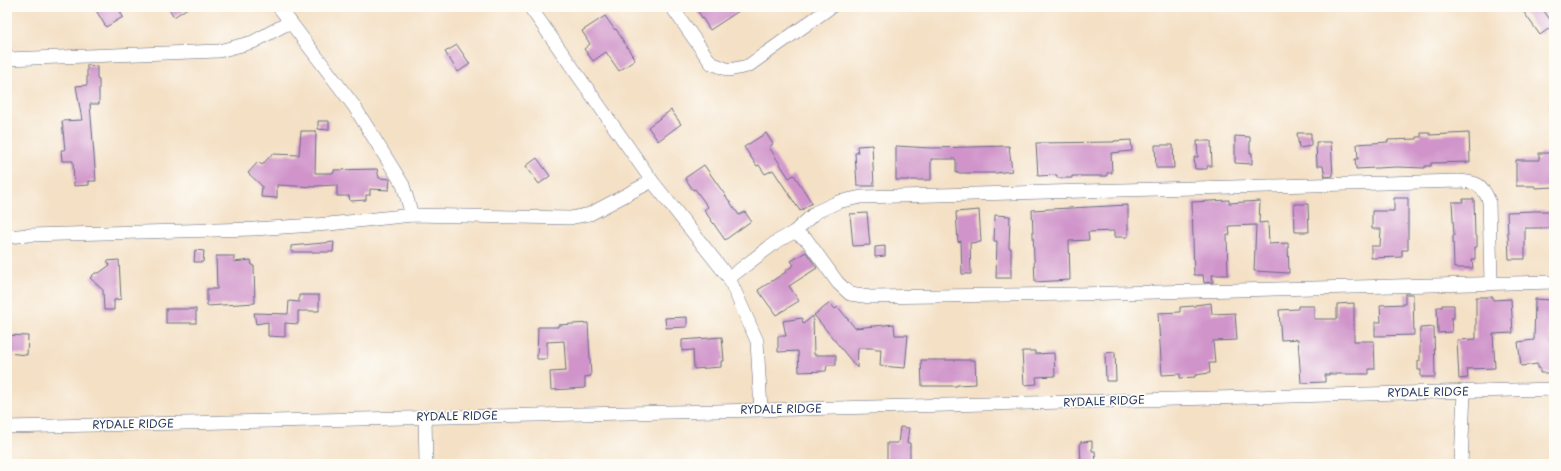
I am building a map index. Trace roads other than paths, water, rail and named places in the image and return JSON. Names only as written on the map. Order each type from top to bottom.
[{"type":"street","points":[[279,7],[354,106],[403,184],[412,215]]},
{"type":"street","points":[[530,7],[652,181],[729,278],[756,341],[761,410]]},
{"type":"street","points":[[672,7],[711,63],[729,70],[748,66],[830,7]]},
{"type":"street","points":[[7,58],[219,51],[253,42],[290,22]]},
{"type":"street","points":[[7,237],[29,235],[254,230],[412,215],[570,218],[590,214],[652,181]]},
{"type":"street","points":[[729,278],[776,242],[794,232],[816,212],[838,202],[862,197],[1459,181],[1474,182],[1484,190],[1489,201],[1491,283]]},
{"type":"street","points":[[794,232],[807,240],[838,283],[850,294],[870,297],[1076,294],[1554,282]]},
{"type":"street","name":"RYDALE RIDGE","points":[[7,427],[761,410],[1554,389]]},
{"type":"street","points":[[1461,464],[1464,391]]},
{"type":"street","points":[[425,417],[426,464]]}]
